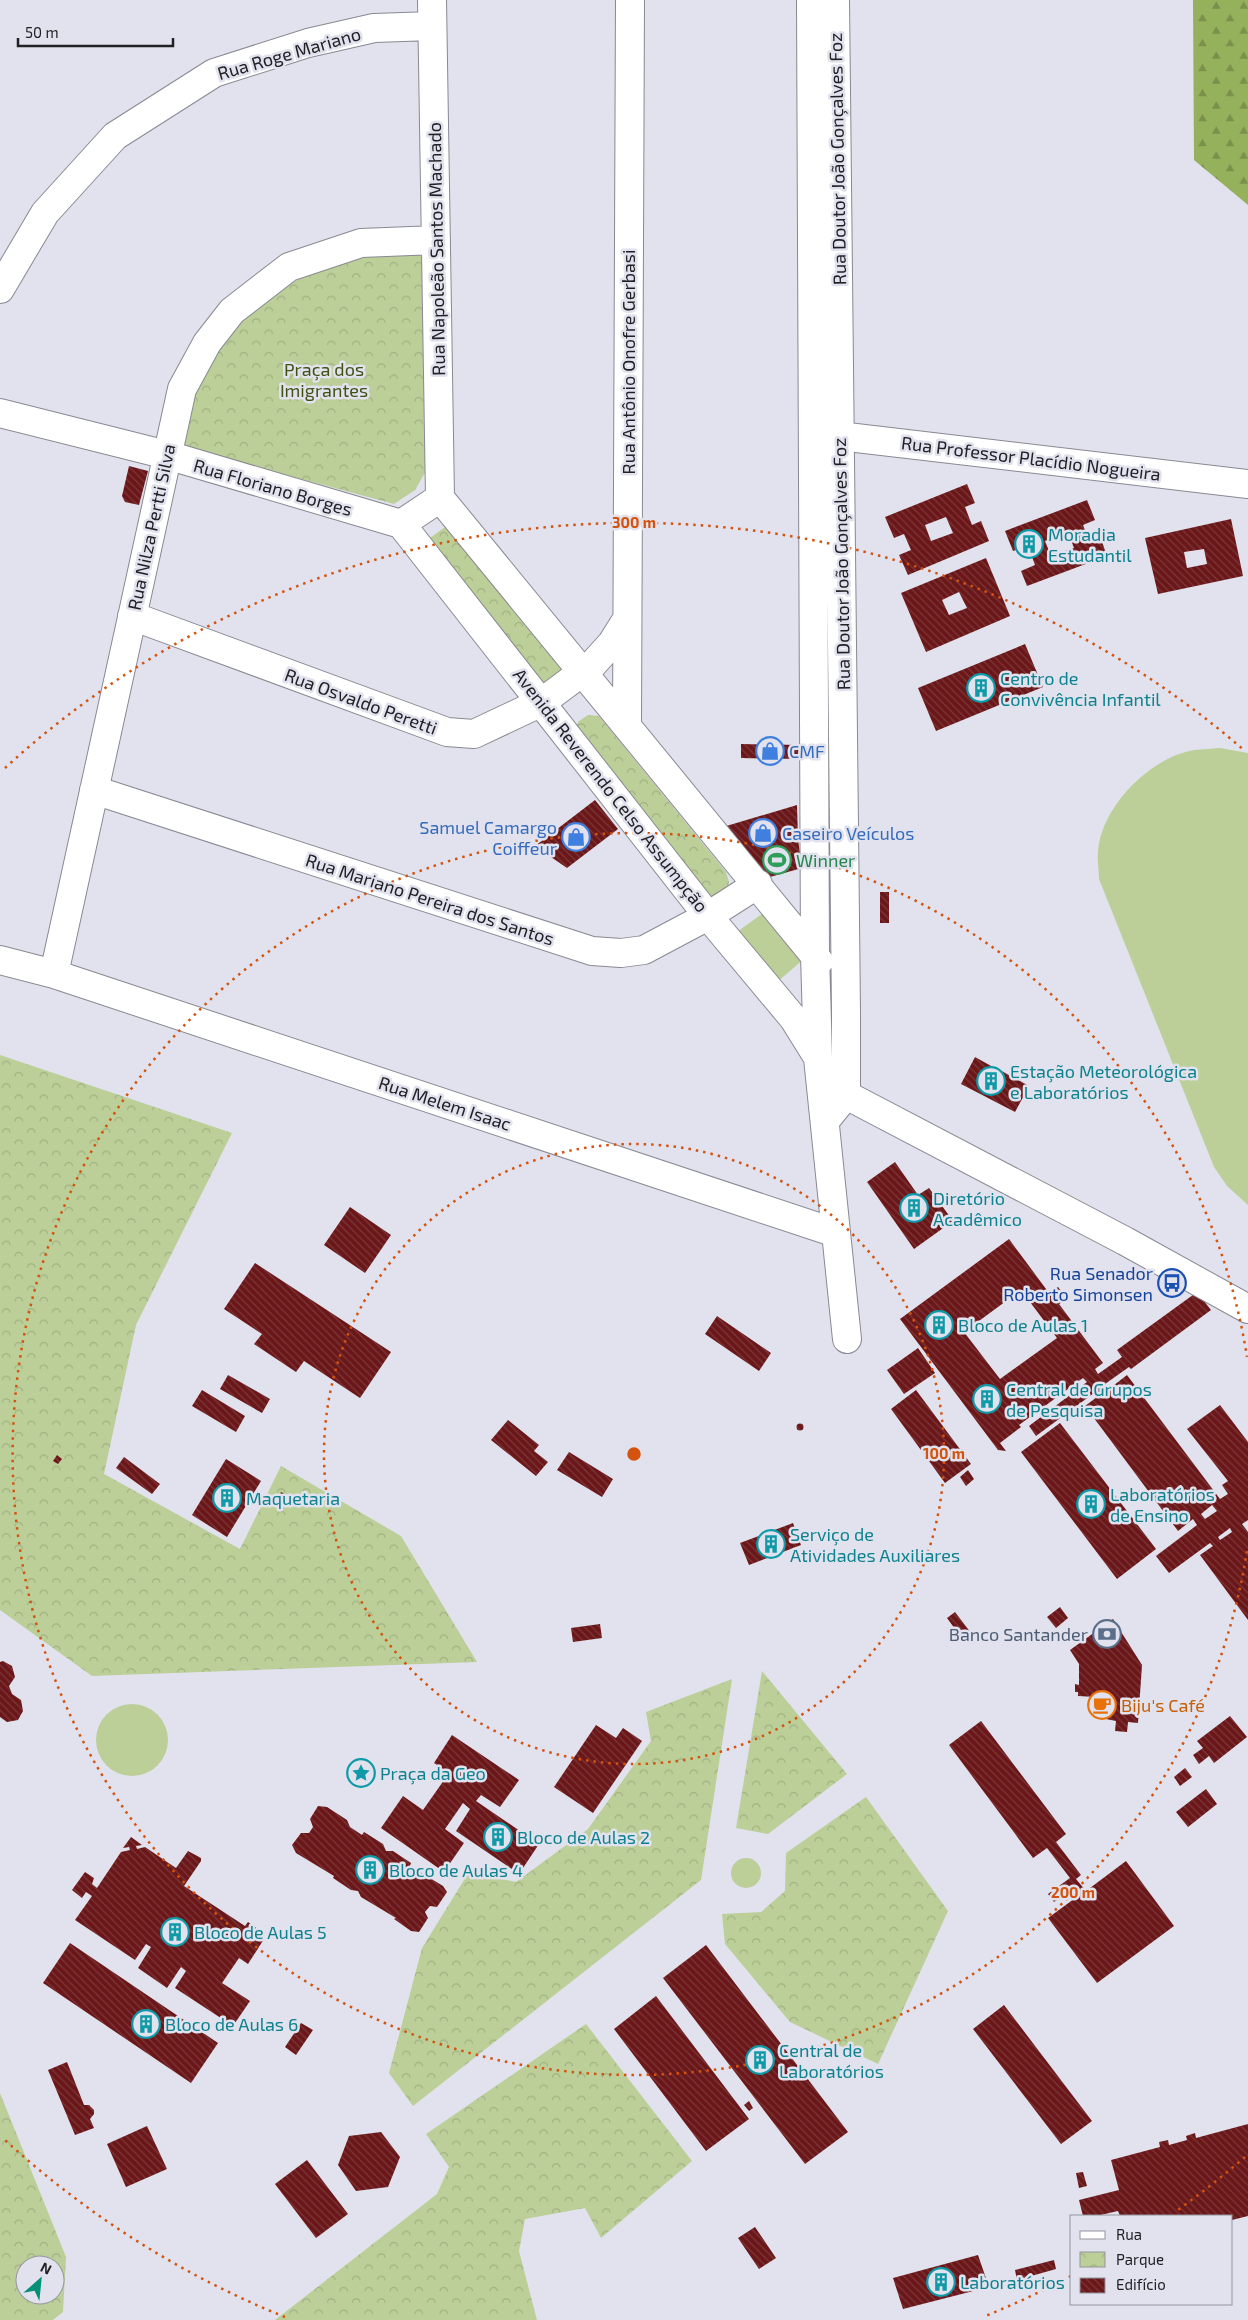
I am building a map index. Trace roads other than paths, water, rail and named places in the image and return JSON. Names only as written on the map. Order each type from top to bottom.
[{"type":"street","name":"Rua Antônio Onofre Gerbasi","points":[[627,725],[630,0]]},
{"type":"street","name":"Rua Doutor João Gonçalves Foz","points":[[811,0],[846,1012],[846,1095]]},
{"type":"street","name":"Rua Doutor João Gonçalves Foz","points":[[835,0],[815,954],[820,1070],[847,1339]]},
{"type":"street","name":"Rua Napoleão Santos Machado","points":[[432,13],[440,498]]},
{"type":"street","name":"Rua Roge Mariano","points":[[0,289],[45,213],[115,136],[214,73],[308,43],[432,13]]},
{"type":"street","name":"Rua Nilza Pertti Silva","points":[[54,974],[166,455],[182,389],[207,343],[232,311],[289,266],[361,243],[436,240]]},
{"type":"street","name":"Rua Floriano Borges","points":[[0,413],[166,455],[401,524]]},
{"type":"street","name":"Rua Professor Placídio Nogueira","points":[[826,434],[1248,484]]},
{"type":"street","points":[[401,524],[440,498],[815,954],[846,1012]]},
{"type":"street","name":"Avenida Reverendo Celso Assumpção","points":[[401,524],[708,916],[794,1019],[820,1070]]},
{"type":"street","name":"Rua Osvaldo Peretti","points":[[132,616],[446,732],[474,734],[542,702],[583,671],[612,643],[627,619]]},
{"type":"street","name":"Rua Mariano Pereira dos Santos","points":[[94,790],[592,952],[621,953],[644,950],[708,916],[758,884]]},
{"type":"street","name":"Rua Melem Isaac","points":[[0,960],[54,974],[836,1233]]},
{"type":"street","points":[[820,1070],[846,1095],[1125,1241],[1248,1309]]},
{"type":"street","points":[[825,1121],[846,1095]]},
{"type":"place","name":"Moradia Estudantil","points":[[1029,544]]},
{"type":"place","name":"Centro de Convivência Infantil","points":[[981,688]]},
{"type":"place","name":"CMF","points":[[770,751]]},
{"type":"place","name":"Caseiro Veículos","points":[[763,833]]},
{"type":"place","name":"Samuel Camargo Coiffeur","points":[[576,837]]},
{"type":"place","name":"Winner","points":[[777,860]]},
{"type":"place","name":"Estação Meteorológica e Laboratórios","points":[[991,1081]]},
{"type":"place","name":"Diretório Acadêmico","points":[[914,1208]]},
{"type":"place","name":"Rua Senador Roberto Simonsen","points":[[1172,1283]]},
{"type":"place","name":"Bloco de Aulas 1","points":[[939,1325]]},
{"type":"place","name":"Central de Grupos de Pesquisa","points":[[987,1399]]},
{"type":"place","name":"Maquetaria","points":[[227,1498]]},
{"type":"place","name":"Laboratórios de Ensino","points":[[1091,1504]]},
{"type":"place","name":"Serviço de Atividades Auxiliares","points":[[771,1544]]},
{"type":"place","name":"Banco Santander","points":[[1107,1634]]},
{"type":"place","name":"Biju's Café","points":[[1102,1705]]},
{"type":"place","name":"Praça da Geo","points":[[361,1773]]},
{"type":"place","name":"Bloco de Aulas 2","points":[[498,1837]]},
{"type":"place","name":"Bloco de Aulas 4","points":[[370,1870]]},
{"type":"place","name":"Bloco de Aulas 5","points":[[175,1932]]},
{"type":"place","name":"Bloco de Aulas 6","points":[[146,2024]]},
{"type":"place","name":"Central de Laboratórios","points":[[760,2060]]},
{"type":"place","name":"Laboratórios","points":[[941,2282]]},
{"type":"park label","name":"Praça dos Imigrantes","points":[[324,379]]}]
